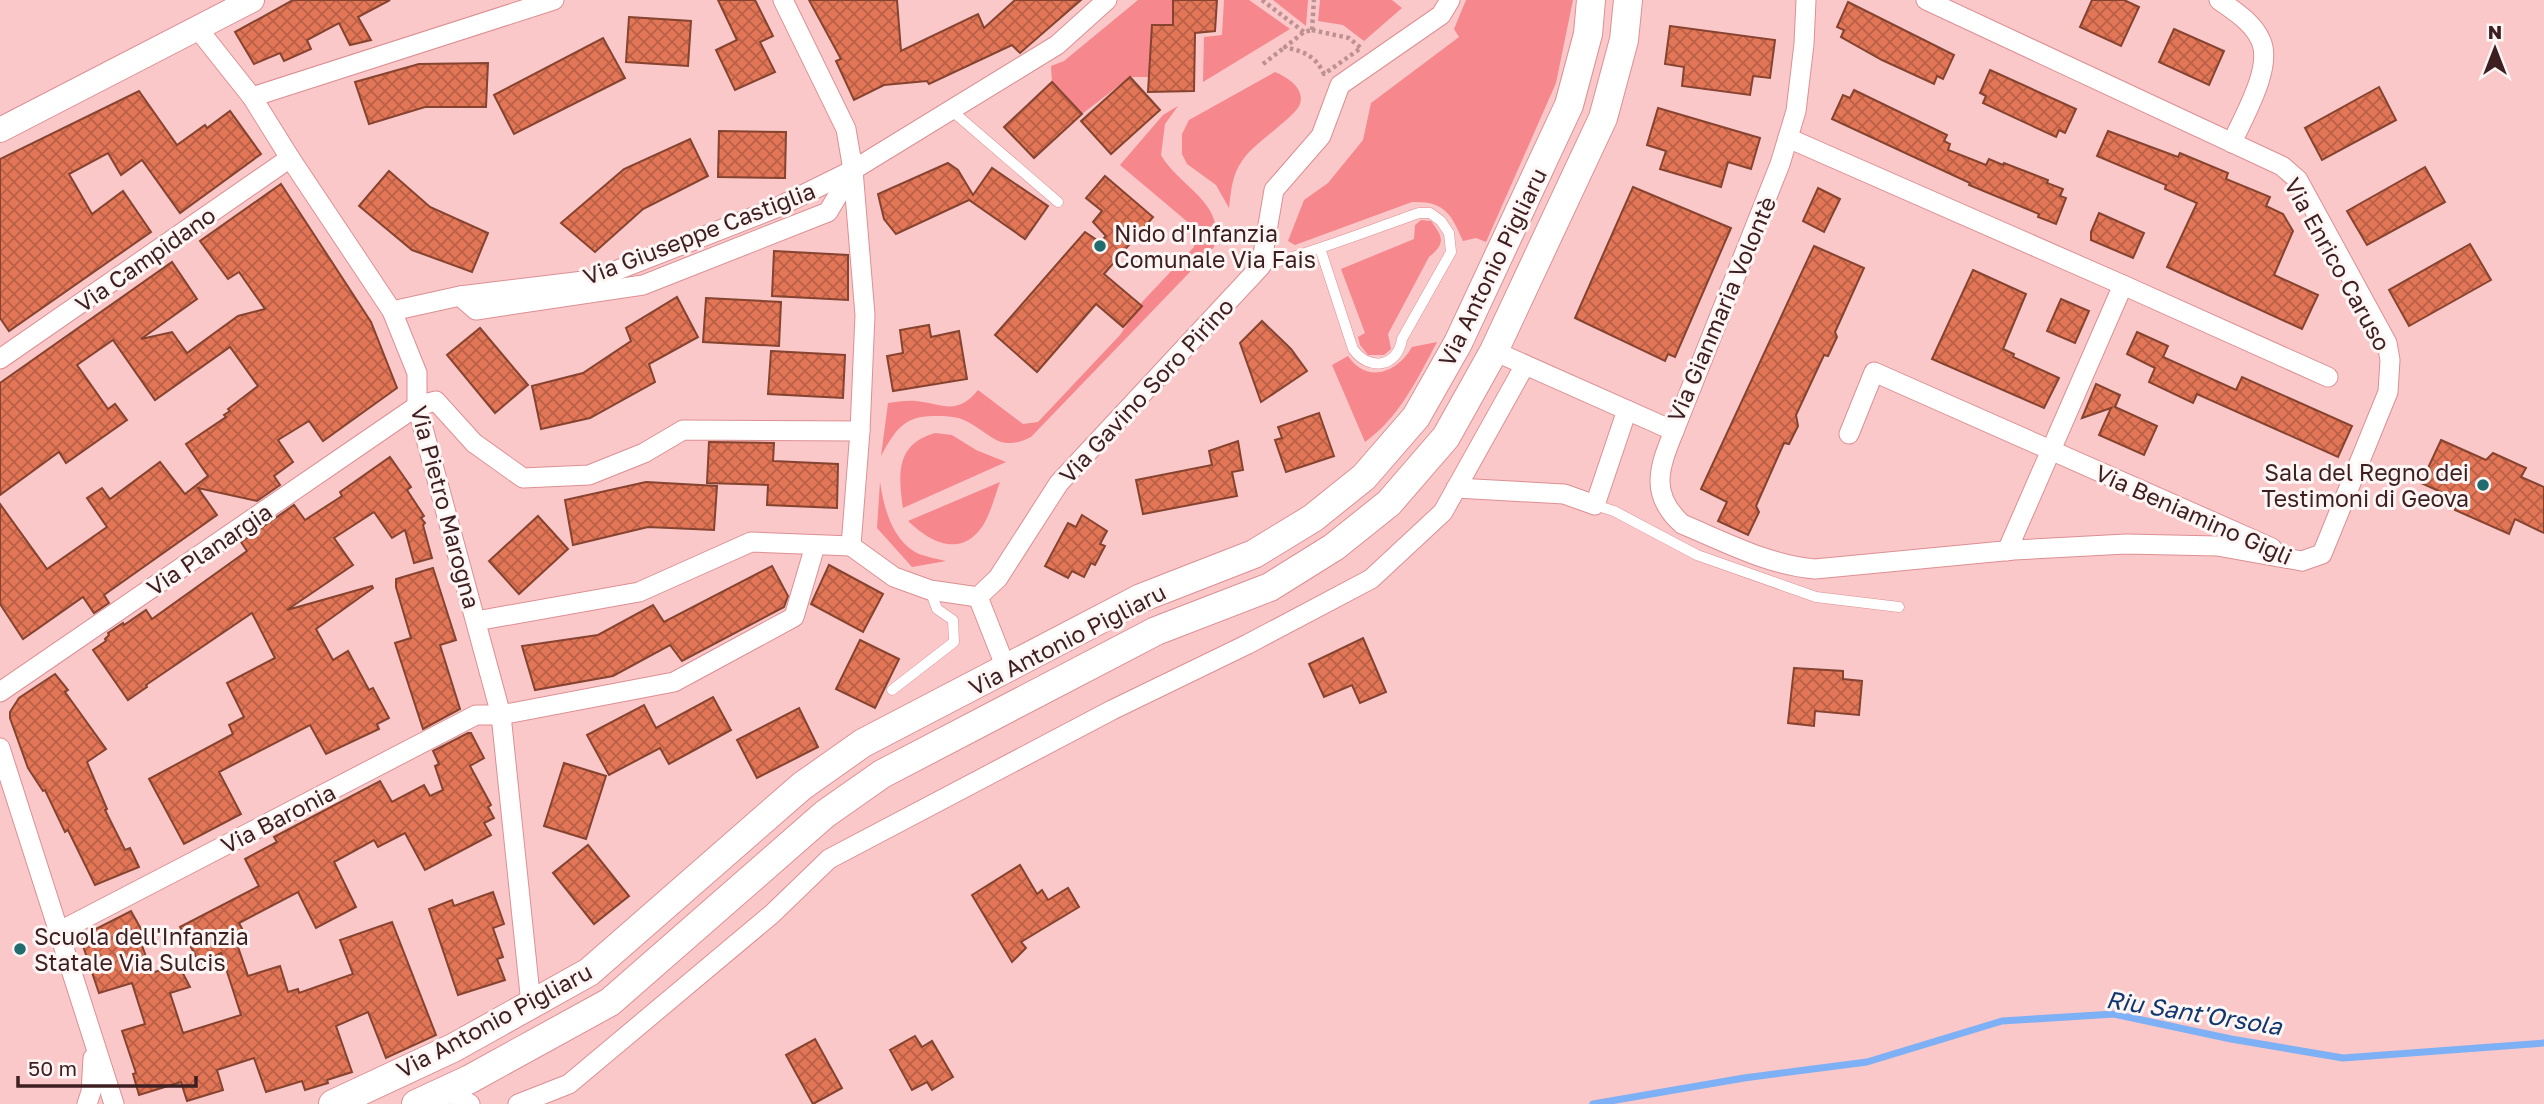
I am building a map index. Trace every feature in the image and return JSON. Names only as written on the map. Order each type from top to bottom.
[{"type":"main road","name":"Via Antonio Pigliaru","points":[[333,1104],[453,1048],[589,972],[802,786],[863,743],[1141,598],[1254,554],[1313,518],[1364,478],[1416,416],[1458,343],[1569,105],[1588,34],[1591,0]]},
{"type":"main road","name":"Via Antonio Pigliaru","points":[[416,1104],[458,1097],[610,1002],[825,814],[882,774],[1156,631],[1270,587],[1334,547],[1389,503],[1446,437],[1494,351],[1604,118],[1624,40],[1628,0]]},
{"type":"street","points":[[0,130],[252,0]]},
{"type":"street","points":[[252,97],[554,0]]},
{"type":"street","points":[[783,0],[846,129],[853,170],[865,315],[860,431],[850,546]]},
{"type":"street","name":"Via Giuseppe Castiglia","points":[[392,311],[460,296],[592,280],[776,208],[853,170],[1058,45],[1107,0]]},
{"type":"street","points":[[1261,266],[1274,190],[1321,136],[1340,85],[1441,15],[1450,0]]},
{"type":"street","name":"Via Gianmaria Volontè","points":[[1494,351],[1674,431],[1788,138],[1796,111],[1806,0]]},
{"type":"street","name":"Via Enrico Caruso","points":[[1926,0],[2282,166],[2298,180],[2383,335],[2389,352],[2390,375],[2388,392],[2322,554],[2302,561]]},
{"type":"street","points":[[2219,0],[2247,21],[2262,42],[2263,72],[2232,143]]},
{"type":"street","name":"Via Pietro Marogna","points":[[198,29],[252,97],[392,311],[417,373],[418,406],[501,715],[531,1004]]},
{"type":"street","points":[[1788,138],[2328,377]]},
{"type":"street","name":"Via Campidano","points":[[0,359],[290,158]]},
{"type":"street","name":"Via Giuseppe Castiglia","points":[[460,296],[477,310],[643,285],[828,212],[853,170]]},
{"type":"street","name":"Via Gavino Soro Pirino","points":[[978,597],[998,578],[1059,483],[1261,266]]},
{"type":"street","points":[[2007,551],[2123,285]]},
{"type":"street","points":[[518,1104],[569,1084],[772,914],[829,859],[1112,709],[1248,644],[1371,579],[1443,512],[1525,365]]},
{"type":"street","name":"Via Beniamino Gigli","points":[[1849,434],[1874,372],[2302,561]]},
{"type":"street","points":[[418,406],[436,401],[474,443],[523,478],[589,475],[644,453],[683,430],[860,431]]},
{"type":"street","name":"Via Planargia","points":[[0,692],[418,406]]},
{"type":"street","points":[[1456,488],[1564,494],[1595,505],[1627,410]]},
{"type":"street","name":"Via Beniamino Gigli","points":[[1674,431],[1661,463],[1664,506],[1682,524],[1775,562],[1815,569],[2084,544],[2217,546],[2302,561]]},
{"type":"street","points":[[476,621],[639,592],[751,542],[850,546],[894,577],[930,590],[978,597],[1006,668]]},
{"type":"street","name":"Via Baronia","points":[[58,932],[476,715],[501,715],[674,682],[794,617],[815,546]]},
{"type":"street","points":[[0,748],[114,1104]]},
{"type":"street","points":[[87,1104],[93,1067],[92,1040]]},
{"type":"lane","points":[[951,110],[1058,202]]},
{"type":"lane","points":[[1261,266],[1419,213],[1430,213],[1441,221],[1449,233],[1451,252],[1402,338],[1400,350],[1394,358],[1384,363],[1370,363],[1360,359],[1353,349],[1320,248]]},
{"type":"lane","points":[[1595,505],[1614,511],[1697,555],[1816,597],[1899,607]]},
{"type":"lane","points":[[892,691],[954,642],[953,620],[937,608],[930,590]]},
{"type":"path","points":[[1262,0],[1304,32]]},
{"type":"path","points":[[1312,30],[1314,0]]},
{"type":"path","points":[[1263,64],[1304,32],[1312,30],[1349,38],[1361,48],[1324,74],[1318,61],[1307,53],[1285,47]]},
{"type":"shaded area","points":[[1138,0],[1173,0],[1173,25],[1152,25],[1149,77],[1130,77],[1082,114],[1052,82],[1051,66],[1064,61]]},
{"type":"shaded area","points":[[1224,0],[1249,0],[1290,29],[1203,82],[1204,37],[1222,35]]},
{"type":"shaded area","points":[[1273,0],[1308,0],[1306,26]]},
{"type":"shaded area","points":[[1320,0],[1392,0],[1402,8],[1364,41],[1343,25],[1318,21]]},
{"type":"shaded area","points":[[1466,0],[1573,0],[1556,83],[1486,242],[1476,238],[1463,241],[1445,211],[1423,202],[1412,202],[1295,245],[1288,241],[1304,200],[1328,183],[1363,140],[1371,103],[1459,37],[1454,29]]},
{"type":"shaded area","points":[[1275,72],[1290,80],[1297,88],[1300,104],[1297,110],[1255,146],[1242,161],[1234,178],[1229,208],[1216,185],[1187,164],[1182,154],[1182,134],[1189,120]]},
{"type":"shaded area","points":[[1178,106],[1165,124],[1161,155],[1208,207],[1216,232],[1214,247],[1031,437],[1011,443],[1003,442],[962,419],[946,416],[923,417],[901,427],[881,456],[888,403],[913,401],[956,406],[978,390],[1023,424],[1038,422],[1120,335],[1143,301],[1194,247],[1196,229],[1120,165],[1163,115]]},
{"type":"shaded area","points":[[1421,220],[1431,221],[1440,236],[1440,244],[1429,257],[1388,334],[1391,349],[1384,355],[1368,355],[1360,345],[1358,337],[1365,333],[1341,269],[1414,239],[1415,225]]},
{"type":"shaded area","points":[[1437,342],[1398,409],[1365,442],[1332,365],[1348,356],[1364,370],[1382,372],[1398,363],[1412,347]]},
{"type":"shaded area","points":[[935,433],[952,435],[976,450],[1006,462],[903,508],[900,483],[906,452],[922,438]]},
{"type":"shaded area","points":[[880,482],[887,513],[902,541],[919,554],[946,561],[912,567],[877,528]]},
{"type":"shaded area","points":[[1000,482],[985,522],[977,533],[959,544],[932,539],[908,521]]},
{"type":"building","points":[[293,0],[390,0],[358,17],[371,40],[350,45],[339,23],[307,40],[311,49],[284,61],[280,53],[254,64],[235,32]]},
{"type":"building","points":[[718,0],[755,0],[773,36],[760,42],[775,72],[735,90],[716,50],[737,40]]},
{"type":"building","points":[[809,0],[897,0],[901,51],[978,14],[984,28],[1015,0],[1081,0],[1020,53],[1012,45],[929,84],[927,81],[884,85],[854,100],[836,61],[841,59]]},
{"type":"building","points":[[1173,0],[1217,0],[1215,31],[1195,33],[1194,91],[1148,92],[1152,25],[1173,25]]},
{"type":"building","points":[[2092,0],[2124,0],[2139,7],[2121,46],[2080,27]]},
{"type":"building","points":[[1848,2],[1954,55],[1943,79],[1937,76],[1934,84],[1841,37],[1844,30],[1837,27]]},
{"type":"building","points":[[629,17],[691,21],[688,66],[626,62]]},
{"type":"building","points":[[1670,26],[1775,40],[1770,78],[1753,76],[1750,95],[1682,86],[1684,67],[1665,64]]},
{"type":"building","points":[[2174,29],[2224,51],[2209,85],[2159,62]]},
{"type":"building","points":[[603,38],[625,78],[514,134],[494,95]]},
{"type":"building","points":[[488,63],[486,107],[425,107],[369,124],[355,82],[419,64]]},
{"type":"building","points":[[1990,70],[2076,109],[2065,133],[2059,130],[2056,137],[1983,103],[1986,96],[1980,93]]},
{"type":"building","points":[[1130,77],[1160,110],[1111,154],[1081,121]]},
{"type":"building","points":[[1052,82],[1082,114],[1034,158],[1004,127]]},
{"type":"building","points":[[2379,87],[2396,120],[2322,160],[2305,128]]},
{"type":"building","points":[[1854,90],[1947,135],[1944,141],[1950,144],[1948,150],[1986,165],[1989,159],[2003,165],[2004,163],[2048,180],[2047,183],[2063,189],[2060,196],[2066,198],[2056,224],[1832,119],[1843,95],[1850,98]]},
{"type":"building","points":[[139,91],[177,145],[230,111],[261,154],[180,213],[142,160],[121,175],[108,153],[69,174],[92,214],[123,191],[151,232],[9,331],[0,318],[0,159]]},
{"type":"building","points":[[1658,108],[1760,138],[1751,169],[1728,162],[1721,187],[1660,169],[1666,151],[1647,145]]},
{"type":"building","points":[[719,131],[786,132],[785,178],[718,177]]},
{"type":"building","points":[[2108,131],[2178,157],[2180,153],[2228,173],[2226,179],[2270,197],[2266,206],[2283,214],[2293,231],[2274,275],[2318,295],[2302,329],[2167,267],[2197,203],[2165,189],[2166,185],[2097,156]]},
{"type":"building","points":[[690,139],[708,176],[643,209],[595,252],[561,223],[624,169]]},
{"type":"building","points":[[948,163],[958,170],[973,195],[992,168],[1048,206],[1025,239],[969,200],[896,234],[884,219],[878,194]]},
{"type":"building","points":[[2425,167],[2445,202],[2367,245],[2347,211]]},
{"type":"building","points":[[389,171],[430,207],[488,233],[472,272],[412,250],[359,206]]},
{"type":"building","name":"Nido d'Infanzia Comunale Via Fais","points":[[1105,176],[1153,217],[1104,274],[1142,306],[1123,327],[1096,304],[1037,372],[995,335],[1085,232],[1100,242],[1106,236],[1093,222],[1102,211],[1086,198]]},
{"type":"building","points":[[281,184],[371,322],[397,388],[323,441],[309,421],[278,440],[293,462],[274,476],[280,485],[257,501],[198,488],[217,515],[104,595],[109,603],[94,613],[83,597],[23,639],[0,604],[0,504],[47,569],[107,527],[87,498],[102,488],[110,499],[160,462],[185,494],[208,476],[186,444],[226,417],[224,415],[230,411],[228,409],[258,386],[230,347],[155,400],[113,340],[77,365],[108,409],[115,404],[127,420],[66,463],[59,452],[0,495],[0,383],[172,262],[197,299],[141,339],[172,332],[187,353],[238,316],[265,309],[239,272],[228,279],[200,241]]},
{"type":"building","points":[[1633,187],[1731,228],[1675,357],[1668,354],[1665,361],[1575,318]]},
{"type":"building","points":[[1818,188],[1840,199],[1824,232],[1803,221]]},
{"type":"building","points":[[2099,213],[2144,233],[2133,258],[2091,240],[2091,232]]},
{"type":"building","points":[[2470,244],[2491,280],[2409,326],[2389,290]]},
{"type":"building","points":[[1814,246],[1864,268],[1835,332],[1837,337],[1828,356],[1824,355],[1796,415],[1798,426],[1789,444],[1784,443],[1756,506],[1759,512],[1748,535],[1718,521],[1727,502],[1701,489]]},
{"type":"building","points":[[774,251],[848,255],[848,300],[772,296]]},
{"type":"building","points":[[1973,270],[2026,294],[2003,349],[2014,354],[2013,357],[2059,378],[2044,408],[1932,359]]},
{"type":"building","points":[[677,297],[698,337],[649,364],[655,382],[590,418],[541,429],[532,386],[583,373],[631,341],[626,328]]},
{"type":"building","points":[[706,298],[781,302],[779,346],[703,342]]},
{"type":"building","points":[[2061,299],[2089,311],[2075,343],[2047,331]]},
{"type":"building","points":[[1262,321],[1291,349],[1307,371],[1261,402],[1240,343]]},
{"type":"building","points":[[929,325],[931,337],[959,331],[967,379],[893,391],[887,356],[903,353],[900,330]]},
{"type":"building","points":[[480,328],[528,385],[495,413],[447,355]]},
{"type":"building","points":[[2137,332],[2168,346],[2163,357],[2236,390],[2242,377],[2352,426],[2338,457],[2197,394],[2193,403],[2149,382],[2155,368],[2127,354]]},
{"type":"building","points":[[771,351],[845,355],[843,398],[768,394]]},
{"type":"building","points":[[2096,384],[2120,395],[2115,407],[2157,426],[2144,455],[2099,435],[2111,408],[2082,418]]},
{"type":"building","points":[[1319,413],[1334,456],[1286,472],[1275,440],[1282,438],[1278,427]]},
{"type":"building","name":"Sala del Regno dei Testimoni di Geova","points":[[2441,440],[2486,460],[2493,453],[2526,468],[2521,477],[2544,487],[2544,533],[2515,519],[2509,534],[2455,510],[2459,500],[2421,483]]},
{"type":"building","points":[[1238,441],[1243,470],[1232,472],[1237,496],[1143,514],[1136,480],[1212,465],[1209,451]]},
{"type":"building","points":[[709,442],[774,443],[773,461],[838,464],[837,508],[767,505],[768,485],[707,483]]},
{"type":"building","points":[[390,457],[411,487],[407,490],[424,516],[421,518],[425,523],[423,525],[432,558],[414,563],[405,530],[392,538],[374,512],[334,538],[353,565],[287,610],[372,586],[373,588],[316,629],[333,660],[348,651],[369,690],[373,688],[389,718],[377,724],[379,729],[326,754],[310,725],[219,772],[241,814],[184,844],[149,779],[233,734],[229,725],[244,717],[227,683],[275,658],[252,613],[128,700],[93,650],[106,641],[108,633],[123,623],[124,625],[146,610],[152,619],[247,551],[241,542],[294,505],[305,520],[342,496],[340,492]]},
{"type":"building","points":[[646,482],[717,486],[714,530],[648,527],[573,545],[565,500]]},
{"type":"building","points":[[1082,515],[1107,531],[1100,544],[1105,546],[1095,565],[1091,563],[1084,577],[1072,571],[1068,578],[1045,566],[1068,523],[1076,527]]},
{"type":"building","points":[[538,516],[568,549],[519,594],[489,561]]},
{"type":"building","points":[[829,565],[883,594],[863,632],[811,604]]},
{"type":"building","points":[[772,566],[788,596],[784,607],[682,661],[670,645],[613,676],[535,690],[522,646],[598,635],[653,605],[664,622]]},
{"type":"building","points":[[433,568],[456,640],[440,645],[460,709],[423,729],[395,643],[411,638],[396,579]]},
{"type":"building","points":[[1363,638],[1386,692],[1360,703],[1352,685],[1324,697],[1309,664]]},
{"type":"building","points":[[860,640],[899,659],[875,708],[836,689]]},
{"type":"building","points":[[1794,668],[1843,671],[1843,679],[1862,681],[1859,715],[1815,711],[1814,726],[1788,723]]},
{"type":"building","points":[[55,674],[106,749],[87,762],[107,809],[105,810],[125,850],[130,848],[139,867],[95,885],[68,830],[65,832],[45,790],[43,791],[28,768],[10,718],[10,712],[19,698]]},
{"type":"building","points":[[713,697],[731,730],[669,764],[660,748],[609,775],[587,735],[644,705],[656,728]]},
{"type":"building","points":[[799,708],[818,747],[757,778],[737,740]]},
{"type":"building","points":[[471,733],[484,758],[470,766],[491,805],[488,807],[494,818],[484,823],[491,835],[425,870],[405,833],[378,847],[374,840],[334,862],[356,907],[316,928],[298,892],[239,923],[247,938],[237,944],[248,976],[280,966],[288,992],[298,989],[299,993],[353,974],[340,940],[392,922],[436,1035],[386,1058],[368,1012],[336,1026],[352,1072],[327,1080],[328,1083],[305,1090],[302,1081],[266,1092],[254,1058],[217,1070],[223,1090],[187,1101],[181,1082],[139,1095],[133,1074],[136,1073],[122,1031],[145,1024],[132,983],[99,993],[80,937],[131,911],[146,938],[140,940],[152,973],[178,964],[190,987],[170,993],[183,1033],[241,1015],[221,953],[200,964],[180,927],[259,886],[245,859],[277,842],[274,837],[380,781],[392,802],[424,785],[430,796],[443,790],[435,766],[439,764],[433,751]]},
{"type":"building","points":[[564,763],[606,776],[586,839],[544,826]]},
{"type":"building","points":[[588,845],[629,896],[594,924],[553,873]]},
{"type":"building","points":[[1020,865],[1037,894],[1042,890],[1048,900],[1068,888],[1079,907],[1021,942],[1026,948],[1012,962],[972,895]]},
{"type":"building","points":[[493,892],[504,924],[493,928],[503,957],[497,959],[505,980],[458,995],[429,909],[452,900],[454,906]]},
{"type":"building","points":[[915,1036],[922,1047],[932,1041],[953,1077],[932,1090],[927,1082],[912,1090],[890,1050]]},
{"type":"building","points":[[815,1039],[842,1088],[813,1104],[786,1055]]},
{"type":"waterway","name":"Riu Sant'Orsola","points":[[1593,1104],[1744,1078],[1867,1062],[2002,1021],[2114,1014],[2231,1039],[2343,1058],[2544,1043]]},
{"type":"place","name":"Nido d'Infanzia Comunale Via Fais","points":[[1100,246]]},
{"type":"place","name":"Sala del Regno dei Testimoni di Geova","points":[[2483,485]]},
{"type":"place","name":"Scuola dell'Infanzia Statale Via Sulcis","points":[[20,949]]}]
